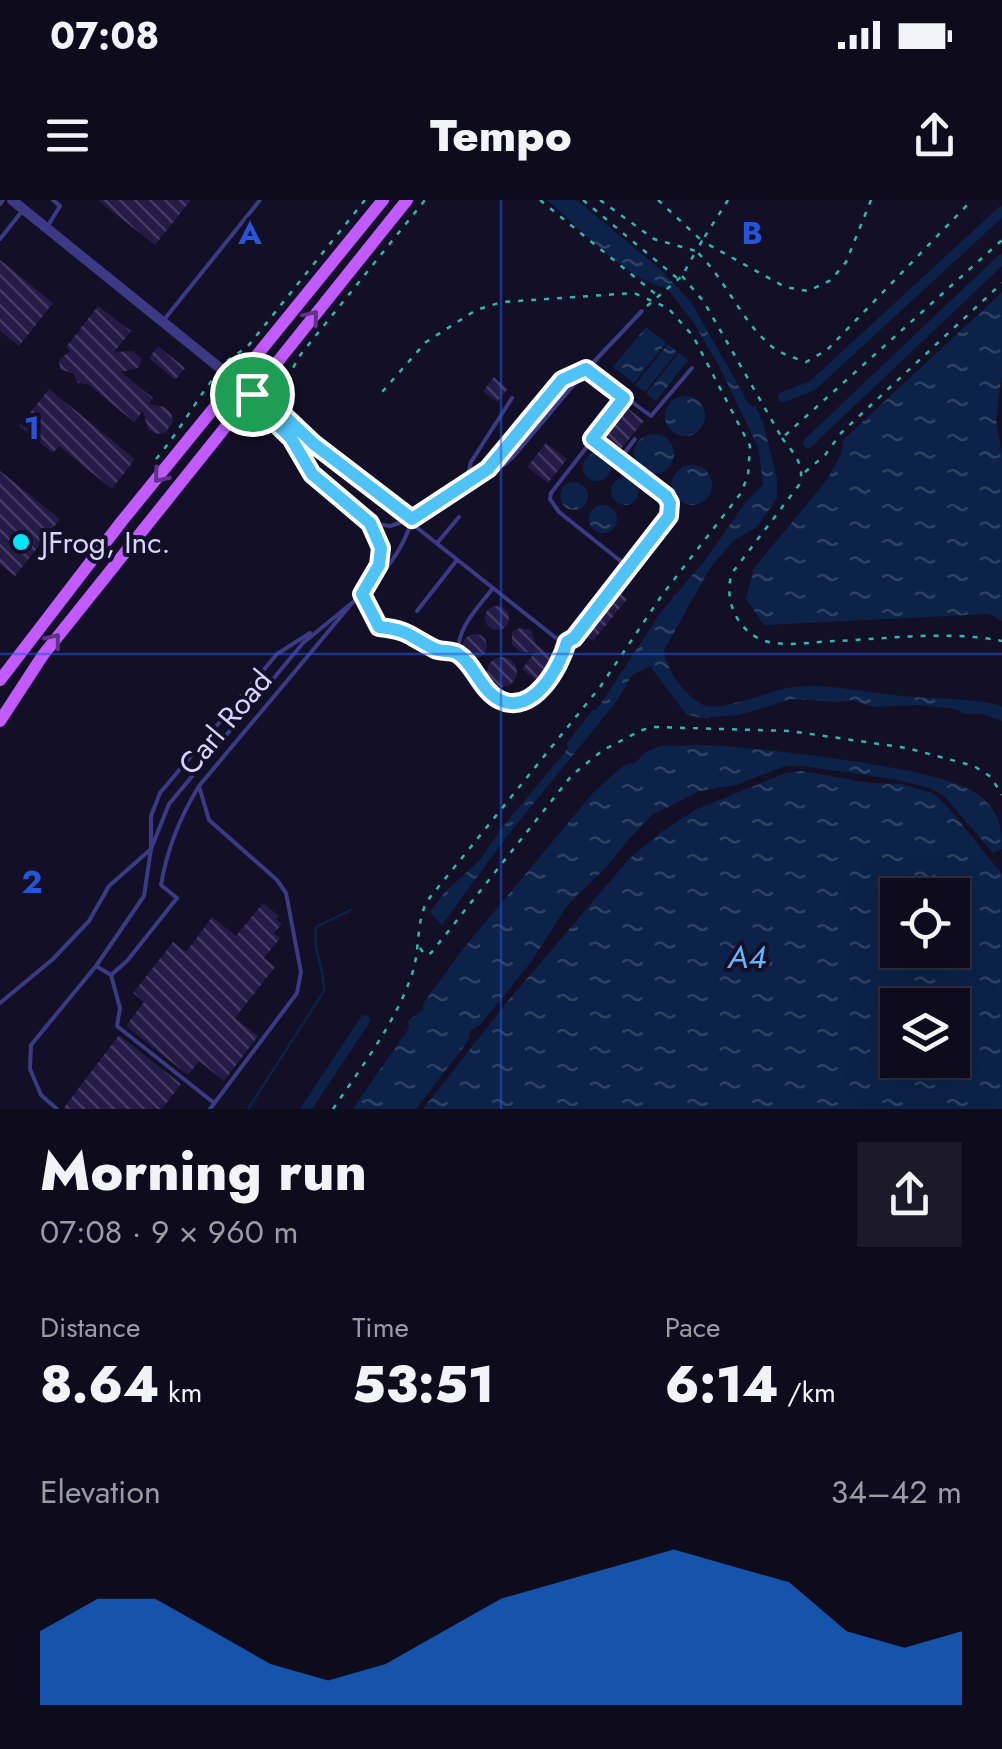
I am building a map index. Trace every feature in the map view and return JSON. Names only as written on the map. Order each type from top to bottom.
[{"type":"main road","points":[[0,720],[42,655],[407,200]]},
{"type":"main road","points":[[0,680],[122,521],[237,381],[372,202]]},
{"type":"street","points":[[12,200],[252,394]]},
{"type":"lane","points":[[46,228],[60,206],[53,200]]},
{"type":"lane","points":[[162,322],[260,200]]},
{"type":"lane","points":[[0,238],[24,210]]},
{"type":"lane","name":"Carl Road","points":[[57,1109],[41,1095],[30,1069],[31,1046],[96,966],[144,896],[151,816],[160,793],[277,654],[368,590],[385,571],[411,521],[488,469],[504,465],[514,457],[586,369],[642,311]]},
{"type":"lane","points":[[586,369],[652,416],[692,368]]},
{"type":"lane","name":"Carl Road","points":[[488,469],[562,380],[586,369]]},
{"type":"lane","points":[[252,394],[276,408],[314,444],[561,642],[574,638],[669,516],[670,503],[592,439]]},
{"type":"lane","points":[[252,394],[291,438],[312,474],[370,523],[381,548],[379,565],[368,590]]},
{"type":"lane","points":[[464,484],[471,462],[512,398]]},
{"type":"lane","points":[[624,398],[550,499],[559,512],[629,568]]},
{"type":"lane","points":[[619,460],[635,438]]},
{"type":"lane","points":[[436,543],[459,517]]},
{"type":"lane","points":[[370,523],[390,526],[411,521]]},
{"type":"lane","points":[[417,611],[457,560]]},
{"type":"lane","points":[[458,654],[458,637],[493,588]]},
{"type":"lane","points":[[362,594],[379,627],[404,629],[437,650],[458,654],[498,700],[517,703],[536,695],[562,661],[567,642]]},
{"type":"lane","name":"Carl Road","points":[[110,974],[127,961],[176,898],[162,885],[170,848],[199,786],[352,602]]},
{"type":"lane","name":"Carl Road","points":[[151,849],[170,804],[319,628]]},
{"type":"lane","points":[[96,966],[110,974],[120,1008],[117,1026],[212,1106],[297,993],[301,972],[286,892],[209,820],[199,786]]},
{"type":"lane","points":[[0,1003],[89,922],[110,886],[151,849]]},
{"type":"path","points":[[280,390],[301,354],[426,200]]},
{"type":"path","points":[[540,200],[658,296]]},
{"type":"path","points":[[583,200],[704,302],[803,474]]},
{"type":"path","points":[[600,200],[654,239],[696,251],[768,343],[806,362],[827,350],[972,200]]},
{"type":"path","points":[[658,200],[702,242],[785,288],[808,291],[831,280],[846,262],[871,200]]},
{"type":"path","points":[[652,301],[680,278],[728,200]]},
{"type":"path","points":[[229,359],[248,346],[372,202]]},
{"type":"path","points":[[782,438],[1002,240]]},
{"type":"path","points":[[1002,284],[841,432],[826,456],[803,474],[730,580],[731,606],[739,623],[765,641],[964,635],[1002,641]]},
{"type":"path","points":[[333,1109],[383,1034],[413,971],[418,925],[427,901],[600,687],[662,595],[741,493],[748,475],[750,446],[693,336],[668,308],[634,293],[490,305],[439,331],[382,392]]},
{"type":"path","points":[[156,459],[184,426],[192,404],[212,380]]},
{"type":"path","points":[[418,946],[424,955],[430,953],[572,775],[616,742],[655,727],[790,731],[906,748],[974,766],[991,778],[1002,795]]},
{"type":"water","points":[[547,200],[577,200],[661,270],[691,302],[763,422],[777,479],[777,498],[757,527],[734,540],[710,568],[664,650],[668,666],[683,689],[710,707],[793,687],[834,687],[995,704],[1002,707],[1002,721],[984,714],[919,705],[873,707],[853,700],[792,699],[739,715],[701,718],[686,714],[650,666],[632,675],[616,702],[507,836],[442,925],[430,912],[445,892],[480,860],[584,729],[661,612],[763,485],[759,449],[693,322],[667,288],[619,264]]},
{"type":"water","points":[[1002,292],[1002,376],[996,419],[1002,454],[1002,621],[989,614],[764,625],[746,599],[754,568],[827,480],[842,452],[843,440]]},
{"type":"water","points":[[646,327],[666,343],[634,383],[613,367]]},
{"type":"water","points":[[668,344],[677,352],[645,392],[635,385]]},
{"type":"water","points":[[679,353],[688,360],[656,401],[646,393]]},
{"type":"water","points":[[685,396],[699,402],[705,416],[699,430],[685,436],[671,430],[665,416],[671,402]]},
{"type":"water","points":[[654,434],[668,440],[674,454],[668,468],[654,474],[640,468],[634,454],[640,440]]},
{"type":"water","points":[[597,453],[607,457],[611,467],[607,477],[597,481],[587,477],[583,467],[587,457]]},
{"type":"water","points":[[692,465],[706,471],[712,485],[706,499],[692,505],[678,499],[672,485],[678,471]]},
{"type":"water","points":[[625,477],[635,481],[639,491],[635,501],[625,505],[615,501],[611,491],[615,481]]},
{"type":"water","points":[[574,482],[584,486],[588,496],[584,506],[574,510],[564,506],[560,496],[564,486]]},
{"type":"water","points":[[603,505],[613,509],[617,519],[613,529],[603,533],[593,529],[589,519],[593,509]]},
{"type":"water","points":[[703,745],[848,760],[961,786],[980,796],[995,814],[1002,849],[993,853],[945,797],[933,789],[893,779],[785,766],[736,785],[700,791],[652,815],[566,907],[531,962],[481,1024],[470,1031],[468,1041],[416,1109],[353,1109],[409,1028],[408,1021],[423,1010],[423,1004],[463,949],[594,792],[624,765],[635,763],[646,752],[660,746]]},
{"type":"water","name":"A4","points":[[802,771],[901,784],[933,793],[947,806],[1002,874],[1002,1109],[423,1109],[508,1001],[629,859],[697,809],[786,773]]},
{"type":"building","points":[[98,200],[191,200],[155,245]]},
{"type":"building","points":[[0,260],[53,303],[19,346],[0,331]]},
{"type":"building","points":[[98,306],[131,331],[114,352],[133,351],[142,359],[138,368],[121,372],[153,398],[149,404],[171,413],[173,422],[165,433],[156,434],[148,429],[143,411],[134,422],[88,384],[78,383],[74,374],[60,369],[59,360],[70,351],[66,347]]},
{"type":"building","points":[[158,346],[185,368],[175,380],[149,358]]},
{"type":"building","points":[[494,377],[508,389],[497,402],[483,391]]},
{"type":"building","points":[[49,389],[135,459],[112,489],[59,446],[53,453],[19,426]]},
{"type":"building","points":[[626,407],[644,421],[619,451],[602,438]]},
{"type":"building","points":[[546,443],[567,459],[548,483],[527,467]]},
{"type":"building","name":"JFrog, Inc.","points":[[0,471],[60,519],[15,576],[0,564]]},
{"type":"building","points":[[618,592],[627,599],[593,641],[584,634]]},
{"type":"building","points":[[497,606],[509,618],[497,630],[485,618]]},
{"type":"building","points":[[520,628],[531,630],[536,644],[554,659],[539,683],[522,669],[535,652],[521,652],[512,645],[512,632]]},
{"type":"building","points":[[475,634],[487,646],[475,658],[463,646]]},
{"type":"building","points":[[502,657],[513,661],[517,672],[513,683],[502,687],[491,683],[487,672],[491,661]]},
{"type":"building","points":[[263,903],[279,916],[276,920],[282,924],[274,933],[280,938],[264,958],[275,967],[235,1018],[258,1036],[224,1081],[199,1061],[188,1075],[126,1026],[144,1002],[133,993],[173,942],[186,952],[212,917],[236,936]]},
{"type":"building","points":[[119,1035],[181,1084],[162,1109],[63,1109]]},
{"type":"waterway","points":[[783,397],[812,386],[1002,211]]},
{"type":"waterway","points":[[808,443],[1002,259]]},
{"type":"waterway","points":[[572,745],[595,715]]},
{"type":"waterway","points":[[248,1109],[324,991],[316,927],[351,910]]},
{"type":"waterway","points":[[306,1109],[365,1020]]},
{"type":"place","name":"JFrog, Inc.","points":[[21,542]]},
{"type":"route","points":[[586,369],[624,398],[592,439],[666,496],[669,516],[567,642],[562,661],[536,695],[517,703],[498,700],[458,654],[437,650],[404,629],[379,627],[362,594],[368,590],[379,565],[381,548],[370,523],[312,474],[291,438],[252,394],[276,408],[314,444],[412,519],[488,469],[562,380],[586,369]]}]
